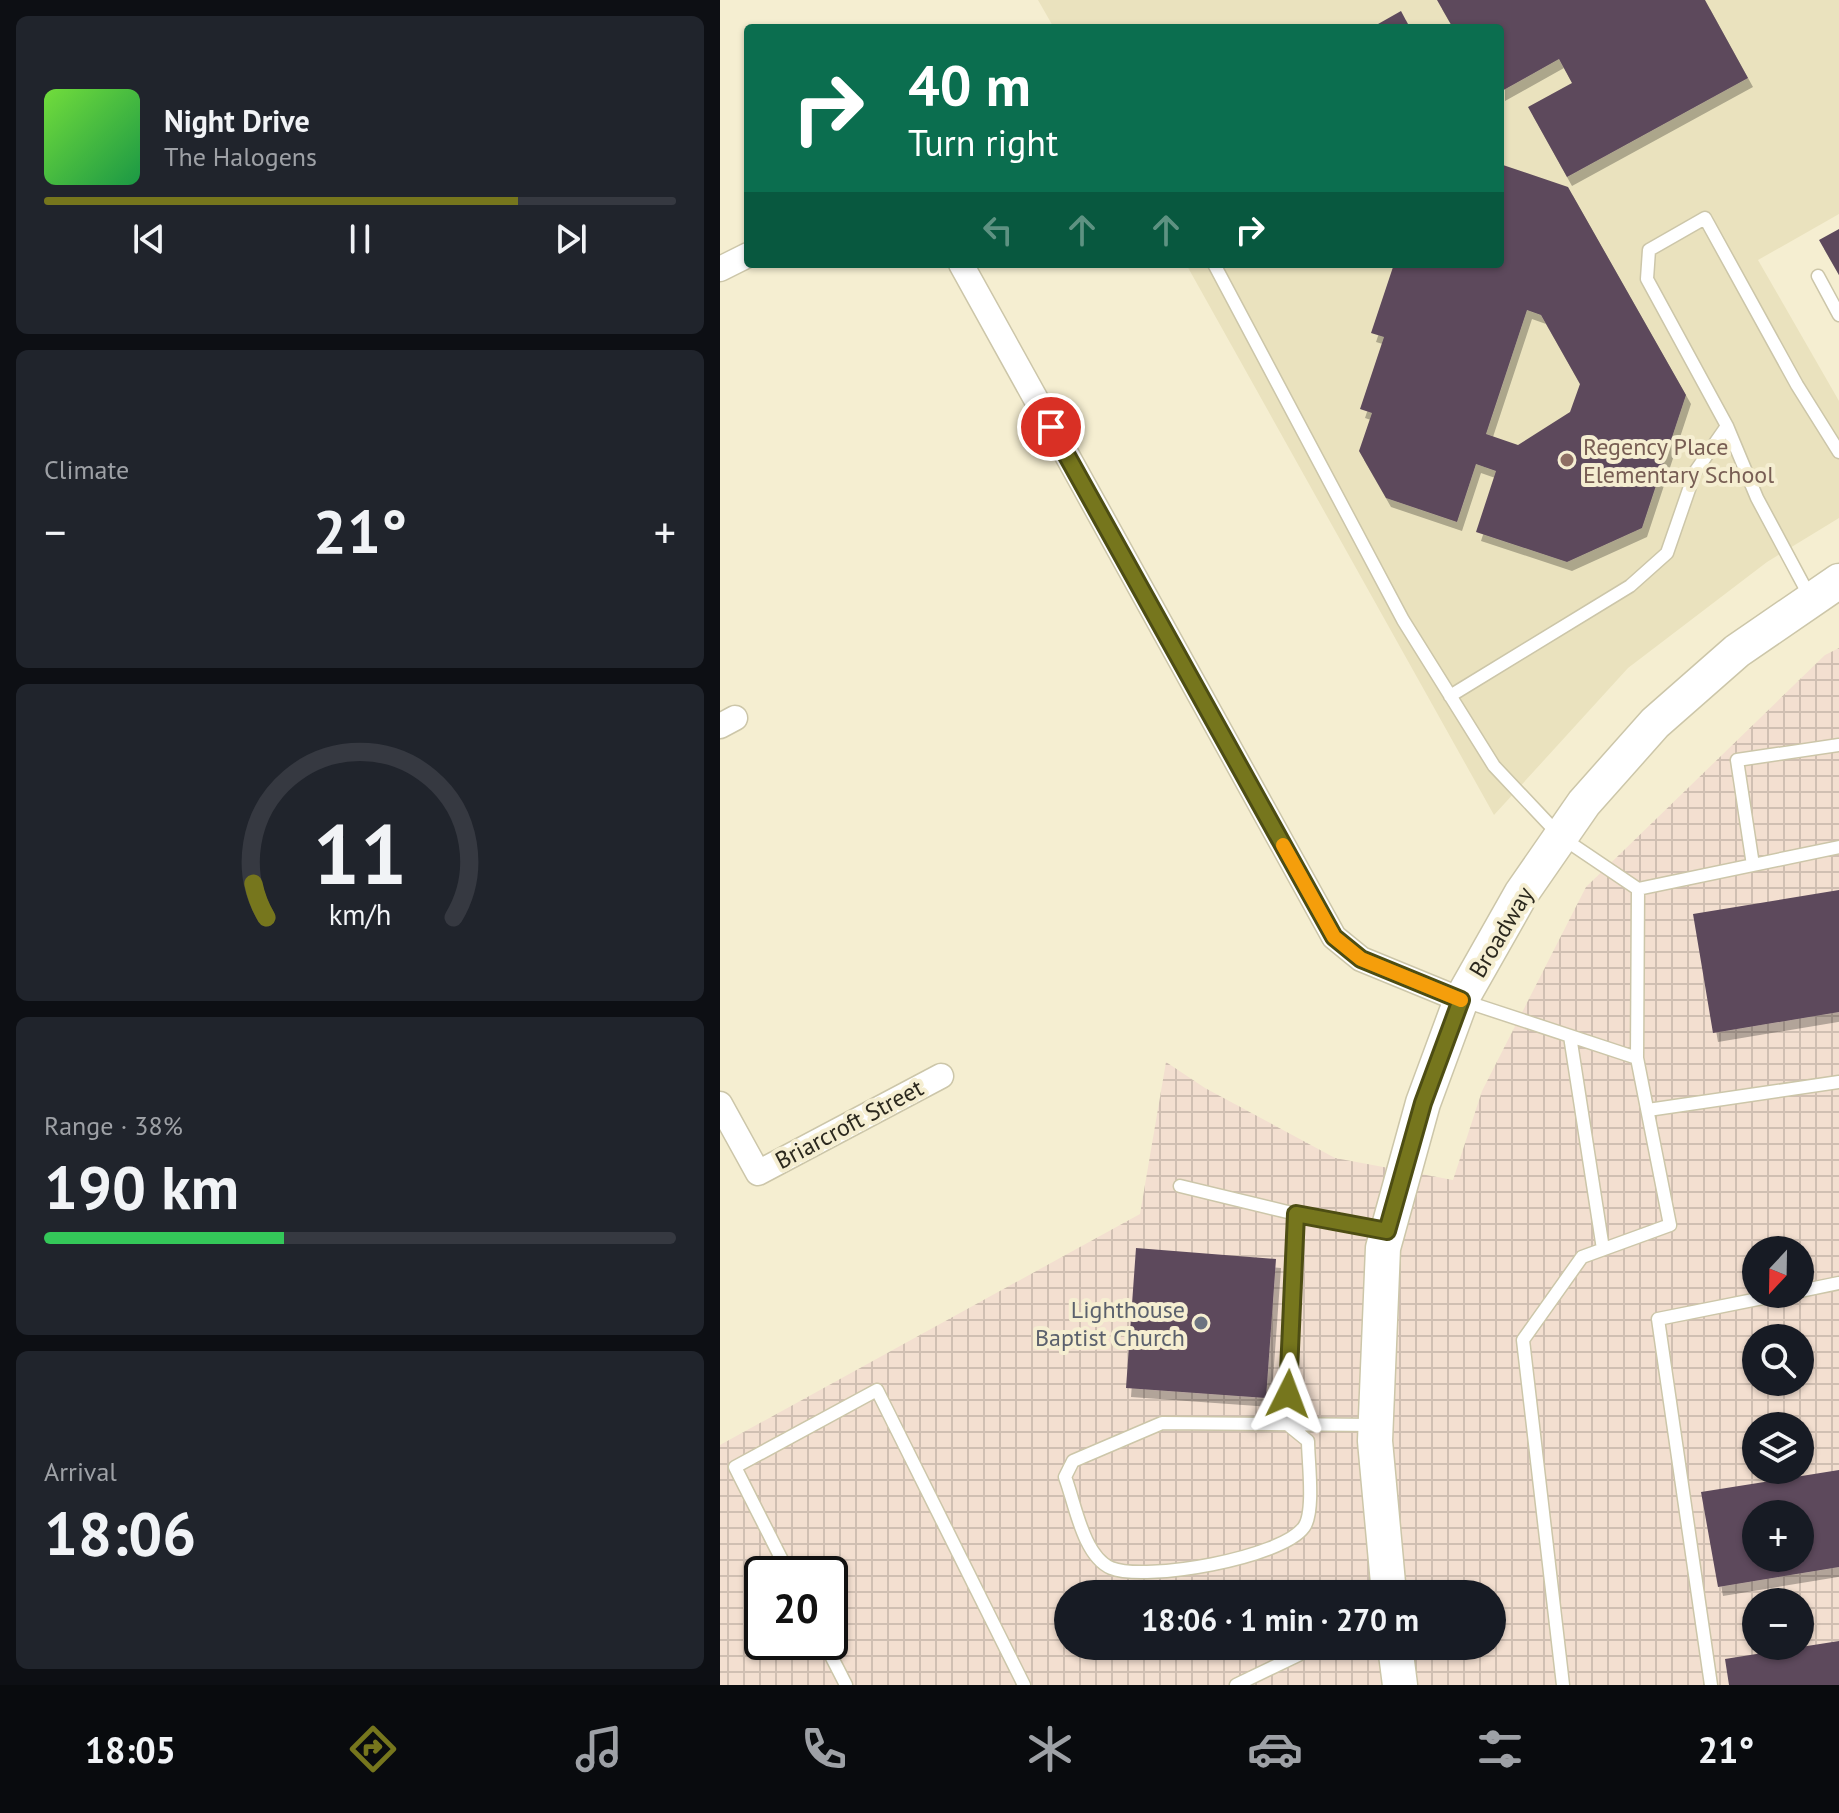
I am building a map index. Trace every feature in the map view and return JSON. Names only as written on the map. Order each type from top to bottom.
[{"type":"main road","name":"Broadway","points":[[1388,1580],[1375,1425],[1377,1331],[1387,1231],[1423,1103],[1461,1000],[1521,894],[1584,803],[1655,723],[1737,651],[1839,581]]},
{"type":"main road","points":[[1397,1660],[1400,1685]]},
{"type":"street","points":[[720,269],[744,257]]},
{"type":"street","points":[[963,268],[1334,937],[1361,959],[1461,1000]]},
{"type":"street","name":"Briarcroft Street","points":[[720,1104],[758,1173],[941,1076]]},
{"type":"lane","points":[[1811,599],[1757,498],[1727,426],[1647,279],[1649,250],[1705,218],[1797,385],[1839,452]]},
{"type":"lane","points":[[1216,268],[1403,620],[1494,766],[1561,837],[1638,889],[1839,847]]},
{"type":"lane","points":[[1818,276],[1839,315]]},
{"type":"lane","points":[[1450,696],[1630,586],[1667,553],[1695,472],[1727,426]]},
{"type":"lane","points":[[1753,865],[1737,760],[1839,745]]},
{"type":"lane","points":[[1563,1685],[1523,1340],[1582,1257],[1670,1225],[1637,1058],[1638,889]]},
{"type":"lane","points":[[1461,1000],[1637,1058]]},
{"type":"lane","points":[[1570,1036],[1603,1249]]},
{"type":"lane","points":[[1648,1110],[1839,1082]]},
{"type":"lane","points":[[1180,1186],[1296,1214],[1387,1231]]},
{"type":"lane","points":[[1287,1424],[1296,1214]]},
{"type":"lane","points":[[1814,1288],[1839,1283]]},
{"type":"lane","points":[[1711,1685],[1658,1319],[1742,1302]]},
{"type":"lane","points":[[780,1556],[735,1467],[877,1390],[1024,1685]]},
{"type":"lane","points":[[1287,1424],[1308,1441],[1309,1510],[1304,1527],[1281,1543],[1225,1564],[1135,1571],[1110,1568],[1091,1548],[1065,1477],[1073,1461],[1162,1423],[1287,1424],[1375,1425]]},
{"type":"lane","points":[[833,1660],[846,1685]]},
{"type":"lane","points":[[1236,1685],[1288,1660]]},
{"type":"shaded area","name":"Regency Place Elementary School","points":[[1038,0],[1839,0],[1839,214],[1758,260],[1839,401],[1839,518],[1767,562],[1628,668],[1494,815],[1188,268],[1504,268],[1504,24],[1052,24]]},
{"type":"shaded area","points":[[1839,648],[1839,1685],[720,1685],[720,1445],[1140,1214],[1166,1062],[1205,1088],[1335,1158],[1453,1180],[1482,1091],[1586,887],[1825,655]]},
{"type":"building","points":[[1437,0],[1705,0],[1748,78],[1567,177],[1528,107],[1572,83],[1559,59],[1504,90],[1504,24],[1451,24]]},
{"type":"building","points":[[1401,11],[1408,24],[1378,24]]},
{"type":"building","name":"Regency Place Elementary School","points":[[1504,165],[1568,187],[1686,395],[1642,528],[1567,562],[1476,532],[1496,471],[1476,464],[1457,522],[1386,498],[1359,451],[1372,413],[1360,409],[1384,337],[1371,333],[1393,268],[1504,268]],"holes":[[[1527,310],[1541,315],[1580,384],[1570,412],[1518,445],[1486,434]]]},
{"type":"building","points":[[1839,229],[1839,275],[1819,240]]},
{"type":"building","points":[[1839,890],[1839,1012],[1713,1033],[1693,914]]},
{"type":"building","name":"Lighthouse Baptist Church","points":[[1136,1248],[1276,1259],[1266,1398],[1126,1388]]},
{"type":"building","points":[[1839,1470],[1839,1567],[1814,1571],[1814,1500],[1742,1500],[1742,1572],[1809,1572],[1718,1587],[1701,1492],[1751,1484],[1814,1484],[1814,1474]]},
{"type":"building","points":[[1839,1641],[1839,1685],[1729,1685],[1725,1659],[1742,1656],[1742,1660],[1814,1660],[1814,1645]]},
{"type":"slow traffic","points":[[1283,845],[1334,937],[1361,959],[1401,978],[1461,1000]]},
{"type":"place","name":"Regency Place Elementary School","points":[[1567,460]]},
{"type":"place","name":"Lighthouse Baptist Church","points":[[1201,1323]]},
{"type":"route","points":[[1051,427],[1334,937],[1361,959],[1401,978],[1461,1000],[1423,1103],[1387,1231],[1296,1214],[1288,1394]]}]
